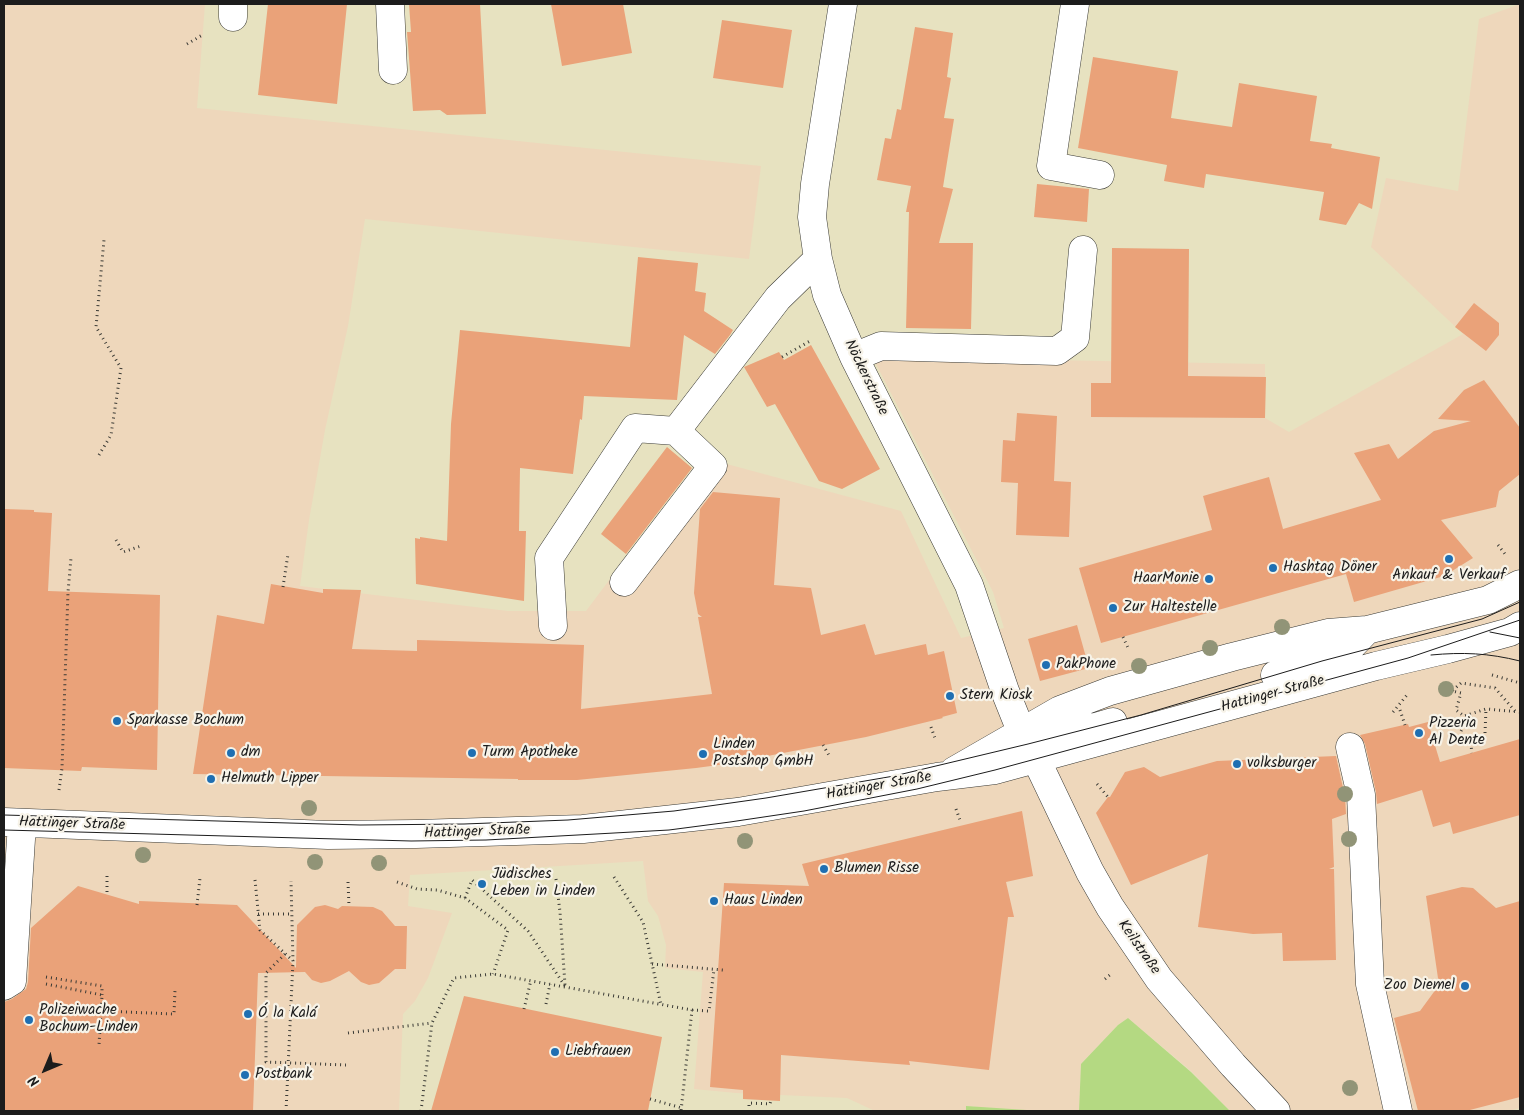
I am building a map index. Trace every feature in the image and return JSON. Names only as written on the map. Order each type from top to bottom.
[{"type":"street","points":[[390,4],[393,70]]},
{"type":"street","name":"Nöckerstraße","points":[[843,4],[815,184],[812,217],[818,259],[827,295],[854,357],[969,585],[1020,732]]},
{"type":"street","points":[[1075,4],[1051,166],[1100,175]]},
{"type":"street","points":[[854,357],[881,346],[1057,351],[1075,338],[1083,250]]},
{"type":"street","points":[[676,431],[778,298],[818,259]]},
{"type":"street","points":[[553,626],[549,558],[635,428],[676,431],[713,466],[624,582]]},
{"type":"street","name":"Hattinger Straße","points":[[946,775],[1060,710],[1110,691],[1232,657],[1318,636],[1367,630],[1488,600],[1520,584]]},
{"type":"street","name":"Hattinger Straße","points":[[1488,600],[1518,631]]},
{"type":"street","points":[[1096,727],[1020,732],[1036,759],[1096,727],[1342,656],[1367,630]]},
{"type":"street","name":"Hattinger Straße","points":[[13,822],[328,835],[416,834],[559,830],[738,812],[946,775],[995,770],[1376,666],[1518,631]]},
{"type":"street","points":[[1350,747],[1361,795],[1370,984],[1398,1111]]},
{"type":"street","name":"Keilstraße","points":[[1036,759],[1064,820],[1110,907],[1159,979],[1233,1065],[1276,1111]]},
{"type":"street","points":[[4,986],[12,981],[13,822]]},
{"type":"path","points":[[99,455],[110,435],[121,368],[96,327],[104,240]]},
{"type":"path","points":[[782,357],[805,344]]},
{"type":"path","points":[[116,540],[122,552],[141,546]]},
{"type":"path","points":[[283,586],[288,554]]},
{"type":"path","points":[[60,781],[71,558]]},
{"type":"path","points":[[1515,711],[1496,688],[1461,683],[1452,691],[1461,694],[1456,710],[1464,716],[1486,709],[1520,712]]},
{"type":"path","points":[[1485,733],[1486,709]]},
{"type":"path","points":[[1400,710],[1404,725]]},
{"type":"path","points":[[1461,731],[1470,714]]},
{"type":"path","points":[[1470,738],[1472,753]]},
{"type":"path","points":[[823,745],[830,757]]},
{"type":"path","points":[[1097,784],[1108,797]]},
{"type":"path","points":[[107,876],[107,896]]},
{"type":"path","points":[[614,877],[643,922],[661,1004]]},
{"type":"path","points":[[197,904],[200,878]]},
{"type":"path","points":[[556,879],[565,986]]},
{"type":"path","points":[[254,880],[260,930],[293,961]]},
{"type":"path","points":[[465,898],[472,880],[528,932],[565,986]]},
{"type":"path","points":[[286,1111],[293,961],[292,881]]},
{"type":"path","points":[[348,882],[349,906]]},
{"type":"path","points":[[397,882],[417,889],[437,890],[465,898],[508,930],[493,974]]},
{"type":"path","points":[[258,914],[292,914]]},
{"type":"path","points":[[285,954],[266,973],[266,1062],[346,1065]]},
{"type":"path","points":[[652,964],[723,970]]},
{"type":"path","points":[[421,1111],[432,1023],[454,978],[493,974],[692,1010],[709,1011],[714,969]]},
{"type":"path","points":[[41,976],[102,986],[99,1044]]},
{"type":"path","points":[[524,1009],[531,980]]},
{"type":"path","points":[[546,1004],[550,984]]},
{"type":"path","points":[[57,986],[102,995]]},
{"type":"path","points":[[101,1011],[174,1014],[175,990]]},
{"type":"path","points":[[650,1099],[682,1109],[692,1010]]},
{"type":"path","points":[[348,1033],[432,1023]]},
{"type":"path","points":[[749,1111],[750,1101],[770,1104],[770,1100]]},
{"type":"shaded area","points":[[4,4],[205,4],[197,108],[761,166],[749,259],[365,219],[348,326],[325,430],[309,520],[300,586],[508,611],[586,611],[694,467],[692,465],[697,456],[901,511],[961,638],[1004,628],[993,592],[875,362],[885,357],[1265,364],[1265,418],[1289,432],[1463,334],[1371,247],[1386,178],[1458,191],[1479,19],[1520,4],[1520,1108],[1509,1111],[1230,1111],[1191,1071],[1128,1018],[1118,1025],[1081,1064],[1079,1111],[1021,1110],[966,1106],[966,1111],[875,1111],[847,1098],[736,1093],[694,1089],[703,972],[665,968],[666,945],[658,916],[648,901],[643,861],[410,875],[408,906],[452,913],[428,978],[415,1001],[403,1014],[399,1111],[4,1111]]},
{"type":"green space","points":[[1128,1018],[1191,1072],[1230,1111],[1079,1111],[1081,1064],[1118,1025]]},
{"type":"green space","points":[[966,1106],[1042,1111],[966,1111]]},
{"type":"building","points":[[268,4],[347,4],[337,104],[258,95]]},
{"type":"building","points":[[409,4],[480,4],[486,114],[447,115],[440,110],[413,111],[407,32],[411,32]]},
{"type":"building","points":[[551,4],[623,4],[632,53],[562,66]]},
{"type":"building","points":[[722,20],[792,30],[783,88],[713,78]]},
{"type":"building","points":[[915,27],[953,33],[947,77],[951,78],[944,118],[954,119],[943,187],[953,189],[939,243],[973,243],[971,329],[906,328],[909,212],[906,212],[911,186],[877,180],[885,138],[891,139],[897,109],[901,110]]},
{"type":"building","points":[[1093,57],[1178,71],[1171,118],[1232,127],[1239,83],[1317,96],[1310,141],[1332,144],[1331,148],[1380,157],[1372,209],[1359,203],[1346,225],[1319,220],[1324,192],[1206,174],[1204,188],[1164,181],[1167,165],[1078,148]]},
{"type":"building","points":[[1037,184],[1089,189],[1087,222],[1034,217]]},
{"type":"building","points":[[1112,248],[1189,249],[1188,376],[1266,377],[1265,418],[1091,417],[1091,383],[1111,383]]},
{"type":"building","points":[[638,257],[698,263],[695,291],[706,293],[704,311],[733,330],[730,335],[715,354],[684,335],[677,400],[584,396],[573,474],[520,468],[519,531],[526,531],[524,601],[416,584],[415,538],[447,541],[451,424],[460,330],[630,347]]},
{"type":"building","points":[[1474,303],[1499,323],[1499,335],[1486,351],[1455,327]]},
{"type":"building","points":[[811,345],[880,469],[842,489],[819,481],[775,404],[767,407],[744,367],[779,352],[784,360]]},
{"type":"building","points":[[1484,380],[1520,428],[1520,474],[1499,491],[1496,507],[1441,520],[1473,558],[1444,576],[1354,602],[1346,574],[1101,643],[1079,568],[1212,530],[1203,496],[1269,477],[1283,529],[1381,500],[1354,453],[1389,444],[1398,459],[1434,431],[1471,421],[1438,419],[1464,390]]},
{"type":"building","points":[[1017,413],[1057,416],[1054,481],[1071,482],[1069,537],[1016,535],[1018,483],[1001,482],[1003,440],[1015,441]]},
{"type":"building","points":[[667,447],[692,468],[626,554],[601,534]]},
{"type":"building","points":[[713,492],[780,498],[774,585],[811,588],[821,635],[865,624],[875,655],[926,644],[928,655],[944,651],[957,713],[866,737],[726,764],[577,780],[193,774],[217,615],[264,624],[271,584],[323,593],[323,589],[361,590],[352,649],[417,651],[417,640],[584,645],[581,709],[712,694],[698,617],[702,617],[698,614],[694,593],[700,509]]},
{"type":"building","points":[[4,509],[52,513],[48,591],[160,595],[157,770],[82,767],[81,771],[4,768]]},
{"type":"building","points":[[1077,625],[1089,668],[1040,681],[1028,639]]},
{"type":"building","points":[[1428,722],[1440,762],[1520,739],[1520,815],[1453,834],[1450,822],[1433,827],[1422,790],[1377,804],[1365,744],[1360,735],[1408,724],[1409,727]]},
{"type":"building","points":[[1336,756],[1345,797],[1346,814],[1332,819],[1334,867],[1329,869],[1334,869],[1336,960],[1283,961],[1282,933],[1253,934],[1198,927],[1208,854],[1131,885],[1096,813],[1108,797],[1110,797],[1125,772],[1144,767],[1160,777],[1217,761]]},
{"type":"building","points":[[1022,811],[1033,876],[1006,882],[1014,917],[1008,917],[989,1070],[909,1061],[910,1065],[781,1055],[780,1101],[743,1099],[743,1090],[710,1087],[724,883],[809,886],[802,864]]},
{"type":"building","points":[[78,886],[139,904],[139,901],[237,905],[296,968],[297,925],[315,907],[325,905],[338,909],[342,906],[373,907],[382,911],[395,926],[407,926],[406,969],[395,969],[379,983],[369,985],[361,982],[349,971],[330,981],[321,983],[312,980],[305,972],[258,973],[253,1111],[4,1111],[4,1002],[26,989],[31,928]]},
{"type":"building","points":[[1462,887],[1473,888],[1496,908],[1520,901],[1520,1097],[1466,1111],[1418,1111],[1394,1018],[1420,1011],[1439,985],[1426,896]]},
{"type":"building","name":"Liebfrauen","points":[[464,996],[662,1037],[648,1111],[431,1111]]},
{"type":"tram line","points":[[4,815],[360,825],[568,820],[674,811],[766,798],[894,776],[1028,744],[1141,715],[1322,661],[1482,619],[1520,602]]},
{"type":"tram line","points":[[4,830],[411,841],[486,840],[669,830],[730,822],[804,811],[917,789],[995,770],[1408,658],[1520,620]]},
{"type":"tram line","points":[[1490,632],[1520,638]]},
{"type":"tram line","points":[[1431,655],[1476,654],[1520,661]]},
{"type":"place","name":"Ankauf & Verkauf","points":[[1449,559]]},
{"type":"place","name":"Hashtag Döner","points":[[1273,568]]},
{"type":"place","name":"HaarMonie","points":[[1209,579]]},
{"type":"place","name":"Zur Haltestelle","points":[[1113,608]]},
{"type":"place","name":"PakPhone","points":[[1046,665]]},
{"type":"place","name":"Stern Kiosk","points":[[950,696]]},
{"type":"place","name":"Sparkasse Bochum","points":[[117,721]]},
{"type":"place","name":"Pizzeria Al Dente","points":[[1419,733]]},
{"type":"place","name":"dm","points":[[231,753]]},
{"type":"place","name":"Turm Apotheke","points":[[472,753]]},
{"type":"place","name":"Linden Postshop GmbH","points":[[703,754]]},
{"type":"place","name":"volksburger","points":[[1237,764]]},
{"type":"place","name":"Helmuth Lipper","points":[[211,779]]},
{"type":"place","name":"Blumen Risse","points":[[824,869]]},
{"type":"place","name":"Jüdisches Leben in Linden","points":[[482,884]]},
{"type":"place","name":"Haus Linden","points":[[714,901]]},
{"type":"place","name":"Zoo Diemel","points":[[1465,986]]},
{"type":"place","name":"Ó la Kalá","points":[[248,1014]]},
{"type":"place","name":"Polizeiwache Bochum-Linden","points":[[29,1020]]},
{"type":"place","name":"Liebfrauen","points":[[555,1052]]},
{"type":"place","name":"Postbank","points":[[245,1075]]}]
